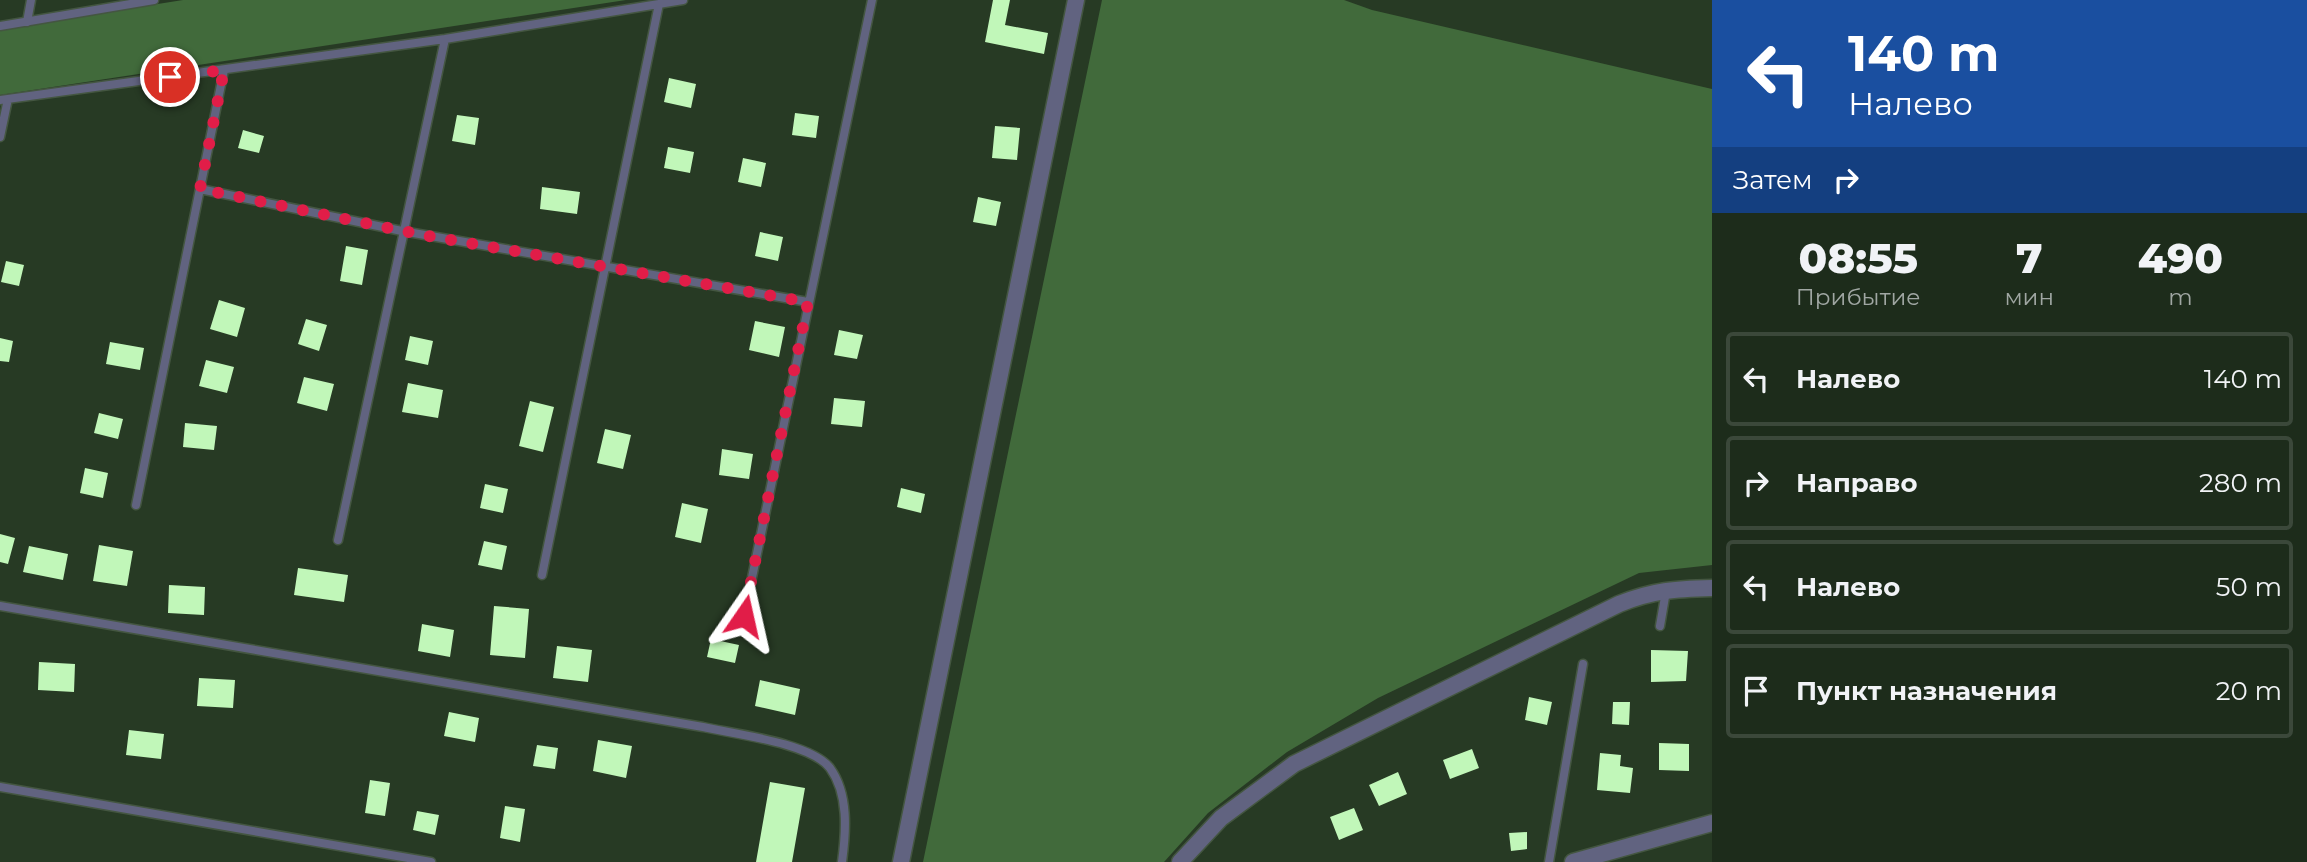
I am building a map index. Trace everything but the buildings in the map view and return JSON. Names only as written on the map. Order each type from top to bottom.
[{"type":"street","points":[[901,862],[1076,0]]},
{"type":"street","points":[[1180,862],[1221,818],[1294,764],[1619,604],[1666,589],[1712,588]]},
{"type":"street","points":[[1573,862],[1712,823]]},
{"type":"lane","points":[[27,22],[31,0]]},
{"type":"lane","points":[[0,26],[154,0]]},
{"type":"lane","points":[[0,137],[4,99],[445,39],[683,0]]},
{"type":"lane","points":[[744,616],[872,0]]},
{"type":"lane","points":[[542,575],[659,4]]},
{"type":"lane","points":[[338,540],[445,39]]},
{"type":"lane","points":[[136,505],[224,70]]},
{"type":"lane","points":[[200,189],[402,231],[808,302]]},
{"type":"lane","points":[[1660,626],[1666,589]]},
{"type":"lane","points":[[0,606],[690,725],[796,747],[820,759],[830,768],[836,782],[846,818],[842,862]]},
{"type":"lane","points":[[1549,862],[1583,664]]},
{"type":"lane","points":[[0,788],[431,862]]},
{"type":"green space","points":[[183,0],[626,0],[0,95],[0,29]]},
{"type":"green space","points":[[1102,0],[1344,0],[1372,10],[1712,89],[1712,565],[1639,573],[1378,698],[1287,752],[1208,813],[1164,862],[923,862]]},
{"type":"route","points":[[170,77],[224,70],[200,189],[428,236],[808,302],[744,616]]}]
